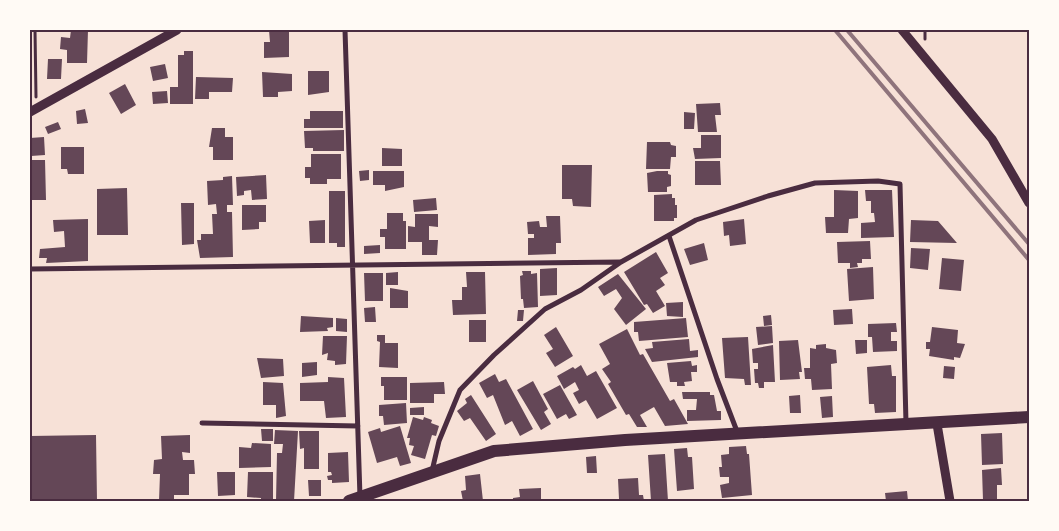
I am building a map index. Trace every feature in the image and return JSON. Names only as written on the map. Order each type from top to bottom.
[{"type":"main road","points":[[354,499],[494,451],[625,440],[1029,418]]},
{"type":"street","points":[[33,110],[177,30]]},
{"type":"street","points":[[345,30],[358,426],[354,499]]},
{"type":"street","points":[[902,30],[992,139],[1029,203]]},
{"type":"street","points":[[431,474],[439,441],[460,390],[494,355],[545,309],[581,290],[620,262],[696,220],[815,183],[878,181],[900,184],[906,424]]},
{"type":"street","points":[[669,236],[717,379],[738,434]]},
{"type":"street","points":[[30,269],[620,262]]},
{"type":"street","points":[[202,423],[358,426]]},
{"type":"street","points":[[938,424],[950,501]]},
{"type":"path","points":[[33,110],[35,30]]},
{"type":"building","points":[[71,30],[88,30],[87,63],[67,63],[67,50],[60,49],[61,37],[70,38]]},
{"type":"building","points":[[269,30],[289,30],[289,57],[264,58],[264,42],[270,42]]},
{"type":"building","points":[[184,51],[193,51],[193,104],[170,104],[170,87],[178,87],[178,55],[184,55]]},
{"type":"building","points":[[48,59],[62,59],[61,79],[47,79]]},
{"type":"building","points":[[165,64],[168,78],[153,81],[150,67]]},
{"type":"building","points":[[308,71],[329,71],[329,92],[308,95]]},
{"type":"building","points":[[262,72],[292,74],[292,91],[278,92],[278,97],[263,97]]},
{"type":"building","points":[[196,77],[233,78],[232,92],[209,92],[209,99],[195,99]]},
{"type":"building","points":[[125,84],[136,105],[121,114],[109,93]]},
{"type":"building","points":[[167,91],[168,103],[153,104],[152,92]]},
{"type":"building","points":[[720,103],[721,115],[715,115],[717,132],[698,132],[696,104]]},
{"type":"building","points":[[85,109],[88,123],[77,124],[76,111]]},
{"type":"building","points":[[310,111],[343,111],[343,128],[304,128],[304,119],[310,119]]},
{"type":"building","points":[[684,112],[695,113],[694,129],[684,129]]},
{"type":"building","points":[[58,122],[61,129],[48,134],[45,127]]},
{"type":"building","points":[[212,128],[225,128],[225,137],[233,137],[233,160],[213,160],[213,147],[209,147]]},
{"type":"building","points":[[344,130],[344,151],[313,151],[313,148],[305,148],[304,131]]},
{"type":"building","points":[[701,135],[721,135],[721,158],[695,159],[693,148],[701,148]]},
{"type":"building","points":[[44,137],[45,155],[31,156],[30,138]]},
{"type":"building","points":[[647,142],[670,142],[671,145],[676,146],[676,157],[671,157],[670,169],[646,169]]},
{"type":"building","points":[[61,147],[84,147],[84,174],[68,174],[67,169],[61,169]]},
{"type":"building","points":[[382,148],[402,149],[402,166],[382,166]]},
{"type":"building","points":[[311,154],[341,154],[341,179],[327,179],[327,184],[310,184],[310,178],[305,178],[305,167],[311,167]]},
{"type":"building","points":[[30,160],[45,160],[46,200],[30,200]]},
{"type":"building","points":[[695,161],[720,161],[721,185],[695,185]]},
{"type":"building","points":[[562,165],[592,165],[591,207],[573,206],[572,199],[562,199]]},
{"type":"building","points":[[369,170],[369,180],[360,181],[359,171]]},
{"type":"building","points":[[373,171],[404,171],[404,187],[385,191],[385,185],[373,185]]},
{"type":"building","points":[[668,171],[668,174],[671,175],[671,186],[667,187],[667,192],[648,192],[647,173]]},
{"type":"building","points":[[266,175],[267,199],[252,200],[251,190],[244,191],[244,195],[237,196],[236,177]]},
{"type":"building","points":[[232,176],[233,205],[227,205],[227,212],[232,212],[233,257],[200,258],[197,240],[201,240],[201,234],[213,234],[212,214],[217,214],[216,204],[208,205],[207,181],[223,180],[223,177]]},
{"type":"building","points":[[127,188],[128,235],[97,235],[97,189]]},
{"type":"building","points":[[834,190],[858,191],[858,218],[849,219],[848,233],[826,233],[825,217],[834,217]]},
{"type":"building","points":[[865,190],[892,190],[894,237],[861,238],[861,223],[875,222],[874,213],[871,213],[871,201],[866,201]]},
{"type":"building","points":[[329,191],[345,191],[345,247],[337,247],[337,243],[329,243]]},
{"type":"building","points":[[672,194],[672,198],[675,198],[675,205],[677,205],[677,218],[674,218],[674,221],[654,221],[654,195]]},
{"type":"building","points":[[436,198],[437,210],[414,212],[413,200]]},
{"type":"building","points":[[181,203],[194,203],[194,244],[182,245]]},
{"type":"building","points":[[242,205],[266,205],[266,222],[259,222],[259,229],[242,230]]},
{"type":"building","points":[[387,213],[403,213],[403,221],[406,221],[406,249],[385,249],[385,237],[380,237],[380,229],[387,229]]},
{"type":"building","points":[[415,214],[438,214],[438,227],[429,226],[429,240],[438,240],[437,255],[422,255],[422,242],[408,242],[408,226],[415,227]]},
{"type":"building","points":[[546,216],[560,216],[561,243],[556,243],[556,254],[528,255],[528,238],[534,238],[534,234],[528,234],[527,222],[539,221],[540,227],[547,227]]},
{"type":"building","points":[[88,219],[88,261],[46,263],[47,258],[39,258],[40,249],[65,247],[64,231],[54,232],[53,220]]},
{"type":"building","points":[[744,219],[746,244],[730,246],[729,235],[724,236],[723,222]]},
{"type":"building","points":[[325,220],[325,243],[310,243],[309,221]]},
{"type":"building","points":[[911,220],[938,221],[957,243],[910,242]]},
{"type":"building","points":[[870,241],[871,259],[862,259],[862,263],[857,263],[858,267],[850,268],[850,263],[838,263],[837,242]]},
{"type":"building","points":[[704,243],[708,260],[690,265],[684,249]]},
{"type":"building","points":[[380,245],[380,253],[364,254],[364,246]]},
{"type":"building","points":[[911,248],[930,249],[928,270],[910,268]]},
{"type":"building","points":[[656,252],[668,273],[660,278],[665,285],[656,291],[665,306],[653,313],[647,304],[644,305],[624,272]]},
{"type":"building","points":[[942,258],[964,260],[961,291],[939,289]]},
{"type":"building","points":[[873,267],[874,299],[849,301],[847,269]]},
{"type":"building","points":[[557,268],[557,295],[540,296],[540,269]]},
{"type":"building","points":[[522,271],[531,271],[531,274],[537,273],[538,307],[524,308],[523,299],[521,299],[520,276],[523,275]]},
{"type":"building","points":[[398,272],[398,285],[386,285],[386,273]]},
{"type":"building","points":[[466,272],[485,272],[486,314],[453,315],[452,300],[462,300],[462,287],[467,287]]},
{"type":"building","points":[[364,273],[383,273],[383,301],[365,301]]},
{"type":"building","points":[[618,274],[646,309],[626,325],[614,309],[622,298],[616,289],[604,296],[598,287]]},
{"type":"building","points":[[390,288],[408,291],[408,308],[390,308]]},
{"type":"building","points":[[683,302],[683,317],[667,316],[666,303]]},
{"type":"building","points":[[375,307],[376,322],[365,322],[364,308]]},
{"type":"building","points":[[852,309],[853,324],[834,325],[833,310]]},
{"type":"building","points":[[518,310],[524,310],[523,321],[517,321]]},
{"type":"building","points":[[771,315],[772,325],[764,326],[763,316]]},
{"type":"building","points":[[301,316],[333,318],[333,327],[327,328],[328,331],[300,332]]},
{"type":"building","points":[[336,318],[347,319],[347,332],[336,331]]},
{"type":"building","points":[[686,318],[688,337],[639,341],[638,332],[634,332],[634,322]]},
{"type":"building","points":[[469,320],[486,320],[486,342],[469,342]]},
{"type":"building","points":[[896,323],[897,332],[891,332],[891,341],[897,341],[897,351],[873,352],[872,337],[868,337],[868,324]]},
{"type":"building","points":[[772,326],[773,343],[758,345],[756,327]]},
{"type":"building","points":[[556,327],[573,356],[555,367],[546,353],[553,349],[544,335]]},
{"type":"building","points":[[932,327],[958,330],[957,343],[965,344],[960,358],[954,357],[954,360],[929,356],[930,349],[926,349],[926,342],[930,342]]},
{"type":"building","points":[[627,329],[640,355],[643,354],[670,401],[674,399],[688,424],[665,426],[654,407],[640,415],[647,427],[637,427],[629,414],[626,415],[608,384],[611,382],[602,369],[610,364],[599,344]]},
{"type":"building","points":[[377,335],[385,335],[385,343],[398,343],[398,368],[379,367],[380,342],[377,341]]},
{"type":"building","points":[[323,336],[347,336],[346,364],[335,365],[335,361],[327,360],[328,353],[322,355]]},
{"type":"building","points":[[748,337],[751,385],[745,385],[744,379],[725,378],[722,338]]},
{"type":"building","points":[[689,339],[690,351],[698,350],[698,357],[652,362],[645,349],[653,348],[652,342]]},
{"type":"building","points":[[798,340],[802,372],[799,372],[800,379],[780,380],[779,341]]},
{"type":"building","points":[[855,340],[867,340],[867,353],[856,354]]},
{"type":"building","points":[[826,344],[826,348],[836,350],[837,363],[831,364],[832,389],[812,390],[811,379],[805,379],[804,368],[810,368],[810,348],[816,349],[816,345]]},
{"type":"building","points":[[773,345],[775,382],[764,382],[764,388],[759,388],[758,383],[755,383],[754,369],[758,369],[758,363],[753,363],[752,349]]},
{"type":"building","points":[[257,358],[283,359],[284,376],[261,378]]},
{"type":"building","points":[[691,361],[692,366],[697,365],[697,372],[691,372],[692,381],[684,382],[685,386],[677,386],[677,382],[670,382],[667,363]]},
{"type":"building","points":[[317,362],[317,375],[302,377],[302,363]]},
{"type":"building","points":[[581,365],[587,376],[596,371],[617,408],[597,419],[586,400],[579,404],[573,393],[579,390],[575,382],[564,389],[557,376],[573,367],[575,369]]},
{"type":"building","points":[[891,365],[892,376],[896,376],[896,412],[875,413],[874,404],[869,404],[867,367]]},
{"type":"building","points":[[944,366],[955,367],[954,379],[943,378]]},
{"type":"building","points":[[495,374],[499,382],[506,379],[533,429],[520,436],[512,421],[505,425],[493,395],[487,398],[479,383]]},
{"type":"building","points":[[328,377],[344,378],[346,417],[326,418],[324,401],[300,401],[300,383],[328,382]]},
{"type":"building","points":[[381,377],[407,377],[407,400],[384,400],[384,386],[381,386]]},
{"type":"building","points":[[533,381],[548,409],[544,412],[551,424],[541,430],[517,390]]},
{"type":"building","points":[[263,382],[283,383],[286,416],[276,418],[276,405],[263,405]]},
{"type":"building","points":[[444,382],[445,394],[434,394],[434,403],[410,403],[410,383]]},
{"type":"building","points":[[560,385],[577,415],[569,419],[566,414],[557,419],[543,394]]},
{"type":"building","points":[[682,392],[710,392],[710,395],[714,395],[717,411],[721,411],[721,420],[687,421],[687,410],[696,410],[697,399],[683,399]]},
{"type":"building","points":[[471,395],[496,434],[486,441],[470,418],[464,421],[457,411],[467,403],[465,399]]},
{"type":"building","points":[[800,395],[801,413],[790,413],[789,396]]},
{"type":"building","points":[[832,396],[833,417],[822,418],[820,397]]},
{"type":"building","points":[[406,403],[407,423],[384,425],[383,416],[379,416],[379,405]]},
{"type":"building","points":[[424,407],[424,415],[410,415],[410,408]]},
{"type":"building","points":[[413,417],[423,420],[424,417],[432,420],[431,423],[439,426],[436,436],[432,435],[425,459],[411,455],[414,446],[409,445],[410,438],[407,438]]},
{"type":"building","points":[[400,426],[411,463],[400,466],[397,457],[377,463],[368,432],[380,428],[381,432]]},
{"type":"building","points":[[261,429],[273,429],[273,441],[262,441]]},
{"type":"building","points":[[275,430],[298,431],[294,501],[276,501],[277,453],[282,453],[283,444],[274,444]]},
{"type":"building","points":[[299,431],[319,431],[319,469],[304,469],[304,448],[300,449]]},
{"type":"building","points":[[1002,433],[1003,464],[982,465],[981,434]]},
{"type":"building","points":[[96,435],[97,501],[30,501],[30,436]]},
{"type":"building","points":[[190,435],[190,453],[182,452],[183,460],[194,460],[195,474],[189,474],[189,495],[174,495],[174,501],[159,501],[160,474],[153,474],[154,460],[162,459],[161,436]]},
{"type":"building","points":[[252,443],[271,444],[271,467],[239,468],[239,447],[251,448]]},
{"type":"building","points":[[746,446],[747,454],[749,454],[752,495],[722,498],[720,485],[729,483],[729,477],[720,477],[719,467],[722,467],[721,455],[729,454],[729,447]]},
{"type":"building","points":[[687,448],[688,457],[692,457],[694,489],[677,491],[674,449]]},
{"type":"building","points":[[348,452],[349,482],[332,483],[332,480],[328,480],[327,476],[332,475],[331,472],[328,472],[328,453]]},
{"type":"building","points":[[665,454],[668,501],[651,501],[648,455]]},
{"type":"building","points":[[596,456],[597,473],[587,473],[586,457]]},
{"type":"building","points":[[1001,468],[1002,485],[997,485],[997,500],[983,500],[982,470]]},
{"type":"building","points":[[217,472],[235,472],[235,495],[218,496]]},
{"type":"building","points":[[248,472],[273,472],[273,501],[261,501],[261,498],[247,497]]},
{"type":"building","points":[[480,474],[483,501],[463,501],[461,491],[466,490],[465,476]]},
{"type":"building","points":[[638,478],[639,495],[643,495],[644,501],[613,501],[619,499],[618,479]]},
{"type":"building","points":[[308,480],[321,480],[321,496],[309,496]]},
{"type":"building","points":[[541,488],[541,500],[513,501],[513,498],[520,497],[519,489]]},
{"type":"building","points":[[907,491],[908,501],[886,501],[885,493]]},
{"type":"railway","points":[[835,30],[1029,260]]},
{"type":"railway","points":[[847,30],[1029,244]]}]
